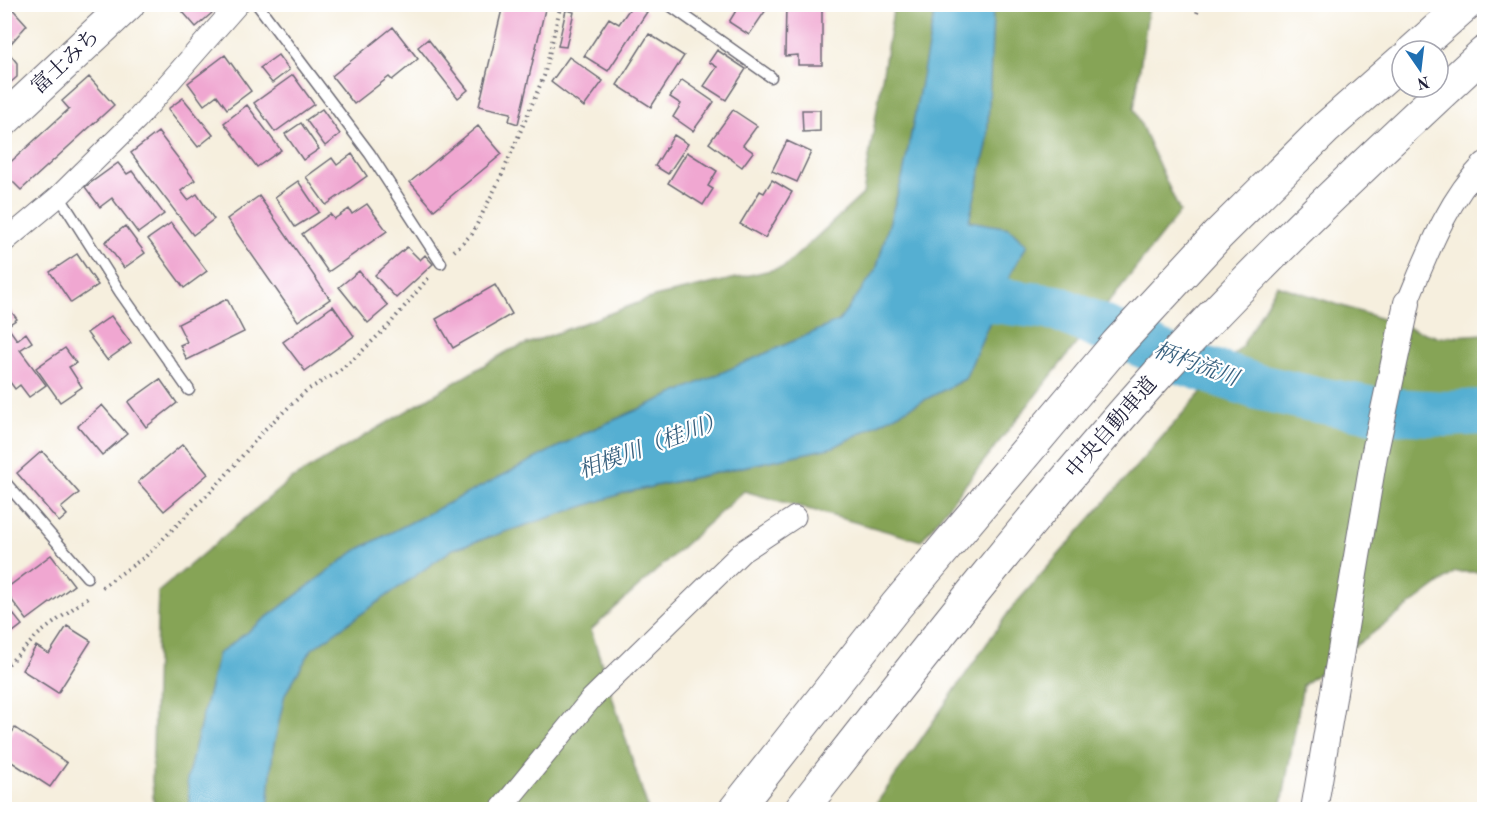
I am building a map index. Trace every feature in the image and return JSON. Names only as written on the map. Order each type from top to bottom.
[{"type":"highway","name":"富士みち","points":[[4,120],[128,4]]},
{"type":"highway","points":[[1427,39],[1466,4]]},
{"type":"highway","name":"中央自動車道","points":[[801,810],[938,636],[1152,382],[1360,167],[1485,53]]},
{"type":"highway","points":[[735,810],[757,779],[896,606],[1117,344],[1218,235],[1326,128],[1390,72]]},
{"type":"street","points":[[4,242],[59,196],[137,119],[238,4]]},
{"type":"street","points":[[1314,810],[1350,613],[1374,456],[1407,303],[1436,234],[1463,184],[1485,163]]},
{"type":"street","points":[[500,810],[591,699],[742,552],[795,517]]},
{"type":"lane","points":[[257,4],[370,153],[441,263]]},
{"type":"lane","points":[[668,4],[771,77]]},
{"type":"lane","points":[[59,196],[120,292],[189,390]]},
{"type":"lane","points":[[4,481],[87,577]]},
{"type":"path","points":[[100,589],[146,556],[221,481],[264,430],[307,390],[335,374],[389,325],[441,263],[472,234],[501,177],[544,76],[561,4]]},
{"type":"path","points":[[1197,13],[1200,4]]},
{"type":"path","points":[[4,668],[40,633],[93,594]]},
{"type":"green space","points":[[894,5],[1149,5],[1134,109],[1180,212],[921,541],[744,491],[591,630],[648,809],[154,810],[152,779],[158,592],[290,480],[508,351],[654,297],[784,267],[863,194]]},
{"type":"green space","points":[[1277,285],[1438,337],[1484,334],[1484,572],[1455,572],[1303,685],[1281,809],[872,810],[1010,610],[1242,346]]},
{"type":"water","name":"相模川（桂川）","points":[[936,5],[996,5],[993,15],[987,145],[969,221],[1009,228],[1027,245],[1011,273],[965,379],[834,447],[624,493],[453,549],[312,649],[285,694],[273,749],[268,809],[190,809],[187,779],[218,654],[355,551],[589,431],[839,321],[876,270],[903,175]]},
{"type":"building","points":[[4,4],[8,4],[27,25],[6,49],[17,63],[17,77],[10,83],[4,82]]},
{"type":"building","points":[[176,4],[205,4],[212,13],[196,27]]},
{"type":"building","points":[[444,4],[461,4],[451,13]]},
{"type":"building","points":[[633,4],[647,12],[608,71],[584,56],[609,18],[619,24]]},
{"type":"building","points":[[740,4],[770,4],[749,35],[729,22]]},
{"type":"building","points":[[786,4],[822,4],[822,65],[798,65],[798,55],[785,56]]},
{"type":"building","points":[[503,5],[546,5],[518,124],[509,121],[511,113],[479,106]]},
{"type":"building","points":[[566,10],[574,12],[566,47],[558,46]]},
{"type":"building","points":[[393,27],[418,59],[392,80],[389,77],[354,104],[332,76]]},
{"type":"building","points":[[649,34],[684,56],[651,107],[617,85]]},
{"type":"building","points":[[428,39],[468,90],[458,98],[418,47]]},
{"type":"building","points":[[717,50],[746,69],[726,100],[704,86],[717,67],[709,62]]},
{"type":"building","points":[[225,55],[251,91],[227,109],[217,95],[204,105],[188,83]]},
{"type":"building","points":[[278,55],[289,70],[272,83],[260,68]]},
{"type":"building","points":[[569,57],[603,81],[584,107],[551,82]]},
{"type":"building","points":[[293,75],[314,104],[275,132],[254,103]]},
{"type":"building","points":[[89,77],[114,105],[21,190],[4,173],[4,168],[69,109],[62,101]]},
{"type":"building","points":[[682,80],[714,102],[693,131],[673,117],[681,104],[670,97]]},
{"type":"building","points":[[183,98],[213,135],[198,147],[168,109]]},
{"type":"building","points":[[247,105],[281,150],[257,167],[224,123]]},
{"type":"building","points":[[322,109],[340,134],[325,146],[306,120]]},
{"type":"building","points":[[733,110],[757,126],[743,145],[753,152],[742,167],[709,143]]},
{"type":"building","points":[[802,110],[820,110],[820,131],[803,132]]},
{"type":"building","points":[[301,123],[319,149],[303,160],[285,134]]},
{"type":"building","points":[[478,126],[502,154],[434,210],[410,182]]},
{"type":"building","points":[[158,132],[195,180],[181,191],[188,200],[197,194],[214,219],[193,235],[131,153]]},
{"type":"building","points":[[674,135],[688,144],[668,174],[655,166]]},
{"type":"building","points":[[787,141],[811,152],[797,182],[772,171]]},
{"type":"building","points":[[687,152],[717,171],[708,186],[713,189],[703,205],[668,183]]},
{"type":"building","points":[[352,154],[367,176],[326,205],[306,177],[332,158],[337,165]]},
{"type":"building","points":[[118,163],[127,174],[132,171],[164,214],[138,233],[112,198],[100,207],[85,187]]},
{"type":"building","points":[[772,180],[792,192],[765,238],[740,224],[760,191],[764,193]]},
{"type":"building","points":[[298,181],[319,212],[295,227],[275,197]]},
{"type":"building","points":[[259,196],[330,299],[298,321],[227,219]]},
{"type":"building","points":[[367,204],[387,231],[328,272],[302,234],[330,214],[334,219],[349,209],[352,214]]},
{"type":"building","points":[[171,223],[207,271],[184,288],[148,239]]},
{"type":"building","points":[[125,226],[145,253],[124,268],[105,242]]},
{"type":"building","points":[[407,247],[420,260],[425,255],[433,264],[396,298],[375,275]]},
{"type":"building","points":[[77,254],[98,285],[71,303],[50,272]]},
{"type":"building","points":[[359,271],[388,306],[368,323],[339,287]]},
{"type":"building","points":[[495,285],[512,314],[453,348],[436,319]]},
{"type":"building","points":[[227,299],[244,332],[187,360],[180,345],[187,342],[178,324]]},
{"type":"building","points":[[4,302],[17,319],[7,326],[17,340],[26,333],[32,342],[20,350],[46,385],[29,397],[20,385],[15,389],[4,374]]},
{"type":"building","points":[[333,306],[354,336],[305,371],[283,342]]},
{"type":"building","points":[[111,316],[131,343],[107,360],[87,333]]},
{"type":"building","points":[[65,348],[76,363],[69,367],[82,387],[60,402],[36,368]]},
{"type":"building","points":[[160,379],[177,403],[146,427],[128,402]]},
{"type":"building","points":[[102,405],[127,434],[102,455],[78,426]]},
{"type":"building","points":[[183,444],[208,474],[164,511],[138,482]]},
{"type":"building","points":[[42,451],[79,493],[61,508],[67,515],[59,522],[17,473]]},
{"type":"building","points":[[51,555],[74,585],[27,620],[4,590]]},
{"type":"building","points":[[6,605],[22,625],[4,639],[4,606]]},
{"type":"building","points":[[67,626],[91,641],[58,693],[22,670],[36,646],[49,654]]},
{"type":"building","points":[[15,728],[67,763],[50,787],[4,757],[4,744]]},
{"type":"waterway","name":"柄杓流川","points":[[936,293],[1057,308],[1177,360],[1258,387],[1308,398],[1374,410],[1446,414],[1484,412]]}]
